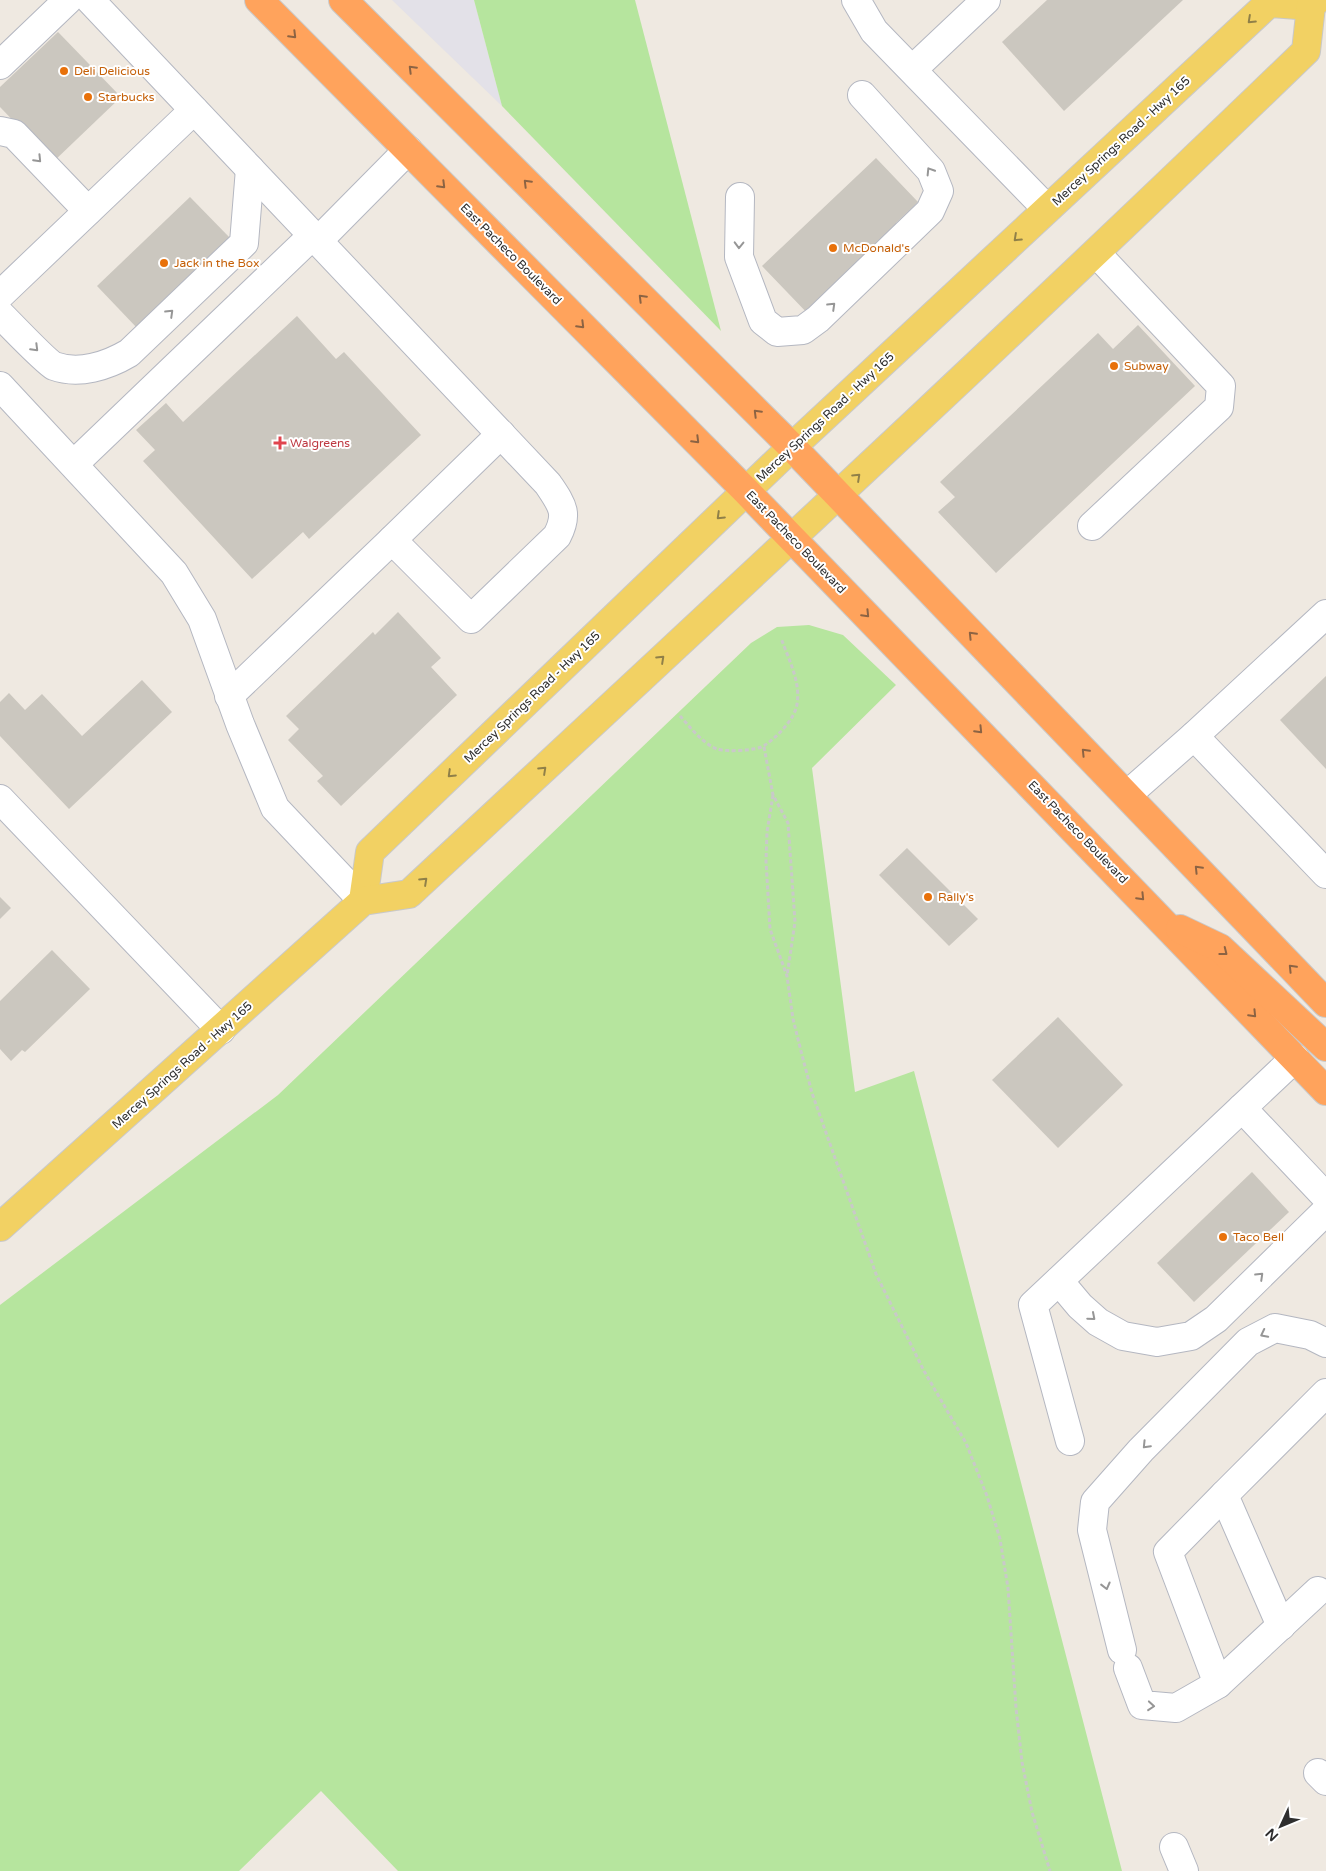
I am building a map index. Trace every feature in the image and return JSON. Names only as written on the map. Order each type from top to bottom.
[{"type":"highway","name":"East Pacheco Boulevard","points":[[259,0],[792,538],[1165,922],[1326,1091]]},
{"type":"highway","points":[[343,0],[792,447],[1326,1003]]},
{"type":"highway","points":[[1165,922],[1220,948],[1326,1047]]},
{"type":"main road","name":"Mercey Springs Road - Hwy 165","points":[[0,1227],[363,901],[410,894],[792,538],[1096,253],[1306,50],[1311,2],[1269,3],[792,447],[370,852],[363,901]]},
{"type":"lane","points":[[0,65],[68,0]]},
{"type":"lane","points":[[90,0],[548,484],[562,505],[564,523],[556,536],[471,619],[392,540]]},
{"type":"lane","points":[[856,0],[874,31],[913,69],[1047,210]]},
{"type":"lane","points":[[913,69],[986,0]]},
{"type":"lane","points":[[740,197],[739,257],[763,321],[777,332],[803,330],[818,319],[930,211],[939,191],[931,171],[862,96]]},
{"type":"lane","points":[[0,295],[194,110]]},
{"type":"lane","points":[[0,130],[14,134],[88,211]]},
{"type":"lane","points":[[74,464],[408,150]]},
{"type":"lane","points":[[0,314],[52,365],[78,370],[110,364],[129,353],[244,243],[250,169]]},
{"type":"lane","points":[[1092,526],[1219,407],[1221,386],[1096,253]]},
{"type":"lane","points":[[0,386],[174,573],[202,619],[229,696],[275,808],[363,901]]},
{"type":"lane","points":[[229,696],[501,434]]},
{"type":"lane","points":[[1127,795],[1326,614]]},
{"type":"lane","points":[[1194,736],[1326,874]]},
{"type":"lane","points":[[0,799],[221,1030]]},
{"type":"lane","points":[[1070,1441],[1033,1305],[1295,1058]]},
{"type":"lane","points":[[1242,1108],[1326,1197]]},
{"type":"lane","points":[[1059,1281],[1080,1306],[1098,1322],[1122,1336],[1156,1342],[1191,1336],[1216,1319],[1326,1211]]},
{"type":"lane","points":[[1318,1591],[1218,1684],[1176,1708],[1142,1705],[1125,1659],[1092,1530],[1095,1502],[1141,1450],[1248,1342],[1276,1328],[1310,1335],[1326,1343]]},
{"type":"lane","points":[[1218,1684],[1168,1552],[1326,1393]]},
{"type":"lane","points":[[1224,1495],[1281,1626]]},
{"type":"path","points":[[680,716],[696,734],[717,749],[741,751],[764,746],[791,720],[797,704],[795,677],[781,638]]},
{"type":"path","points":[[764,746],[773,796],[788,823],[795,922],[787,976]]},
{"type":"path","points":[[773,796],[767,832],[766,861],[770,929],[787,976],[793,1019],[812,1092],[876,1274],[924,1371],[966,1443],[987,1496],[1000,1539],[1008,1588],[1015,1698],[1022,1762],[1032,1812],[1050,1871]]},
{"type":"shaded area","points":[[392,0],[474,0],[502,106]]},
{"type":"green space","points":[[474,0],[635,0],[721,331],[502,106]]},
{"type":"green space","points":[[809,625],[843,635],[896,685],[812,768],[855,1092],[914,1071],[1122,1871],[398,1871],[321,1791],[239,1871],[0,1871],[0,1305],[278,1095],[751,643],[777,627]]},
{"type":"building","points":[[1047,0],[1183,0],[1064,111],[1002,42]]},
{"type":"building","points":[[58,32],[121,97],[53,162],[0,107],[0,87]]},
{"type":"building","name":"McDonald's","points":[[876,158],[918,202],[896,223],[903,230],[811,317],[762,266]]},
{"type":"building","name":"Jack in the Box","points":[[190,197],[231,239],[138,329],[97,286]]},
{"type":"building","name":"Walgreens","points":[[297,316],[336,359],[344,352],[421,435],[309,539],[303,532],[252,579],[143,461],[155,450],[136,430],[166,403],[183,422]]},
{"type":"building","points":[[1138,325],[1195,386],[996,573],[938,512],[955,497],[940,482],[1098,333],[1113,349]]},
{"type":"building","points":[[398,612],[441,658],[431,667],[457,695],[341,806],[317,781],[323,776],[288,740],[299,729],[286,716],[373,632],[375,635]]},
{"type":"building","points":[[1326,676],[1326,769],[1280,720]]},
{"type":"building","points":[[142,680],[172,712],[69,809],[0,736],[0,702],[9,693],[25,710],[42,694],[82,736]]},
{"type":"building","name":"Rally's","points":[[907,848],[978,919],[949,946],[879,875]]},
{"type":"building","points":[[0,897],[11,908],[0,919]]},
{"type":"building","points":[[52,950],[90,989],[25,1052],[22,1050],[11,1061],[0,1049],[0,1001]]},
{"type":"building","points":[[1058,1017],[1123,1085],[1058,1148],[992,1080]]},
{"type":"building","name":"Taco Bell","points":[[1252,1172],[1289,1212],[1194,1302],[1157,1263]]},
{"type":"place","name":"Deli Delicious","points":[[64,71]]},
{"type":"place","name":"Starbucks","points":[[88,97]]},
{"type":"place","name":"McDonald's","points":[[833,248]]},
{"type":"place","name":"Jack in the Box","points":[[164,263]]},
{"type":"place","name":"Subway","points":[[1114,366]]},
{"type":"place","name":"Walgreens","points":[[280,443]]},
{"type":"place","name":"Rally's","points":[[928,897]]},
{"type":"place","name":"Taco Bell","points":[[1223,1237]]}]
